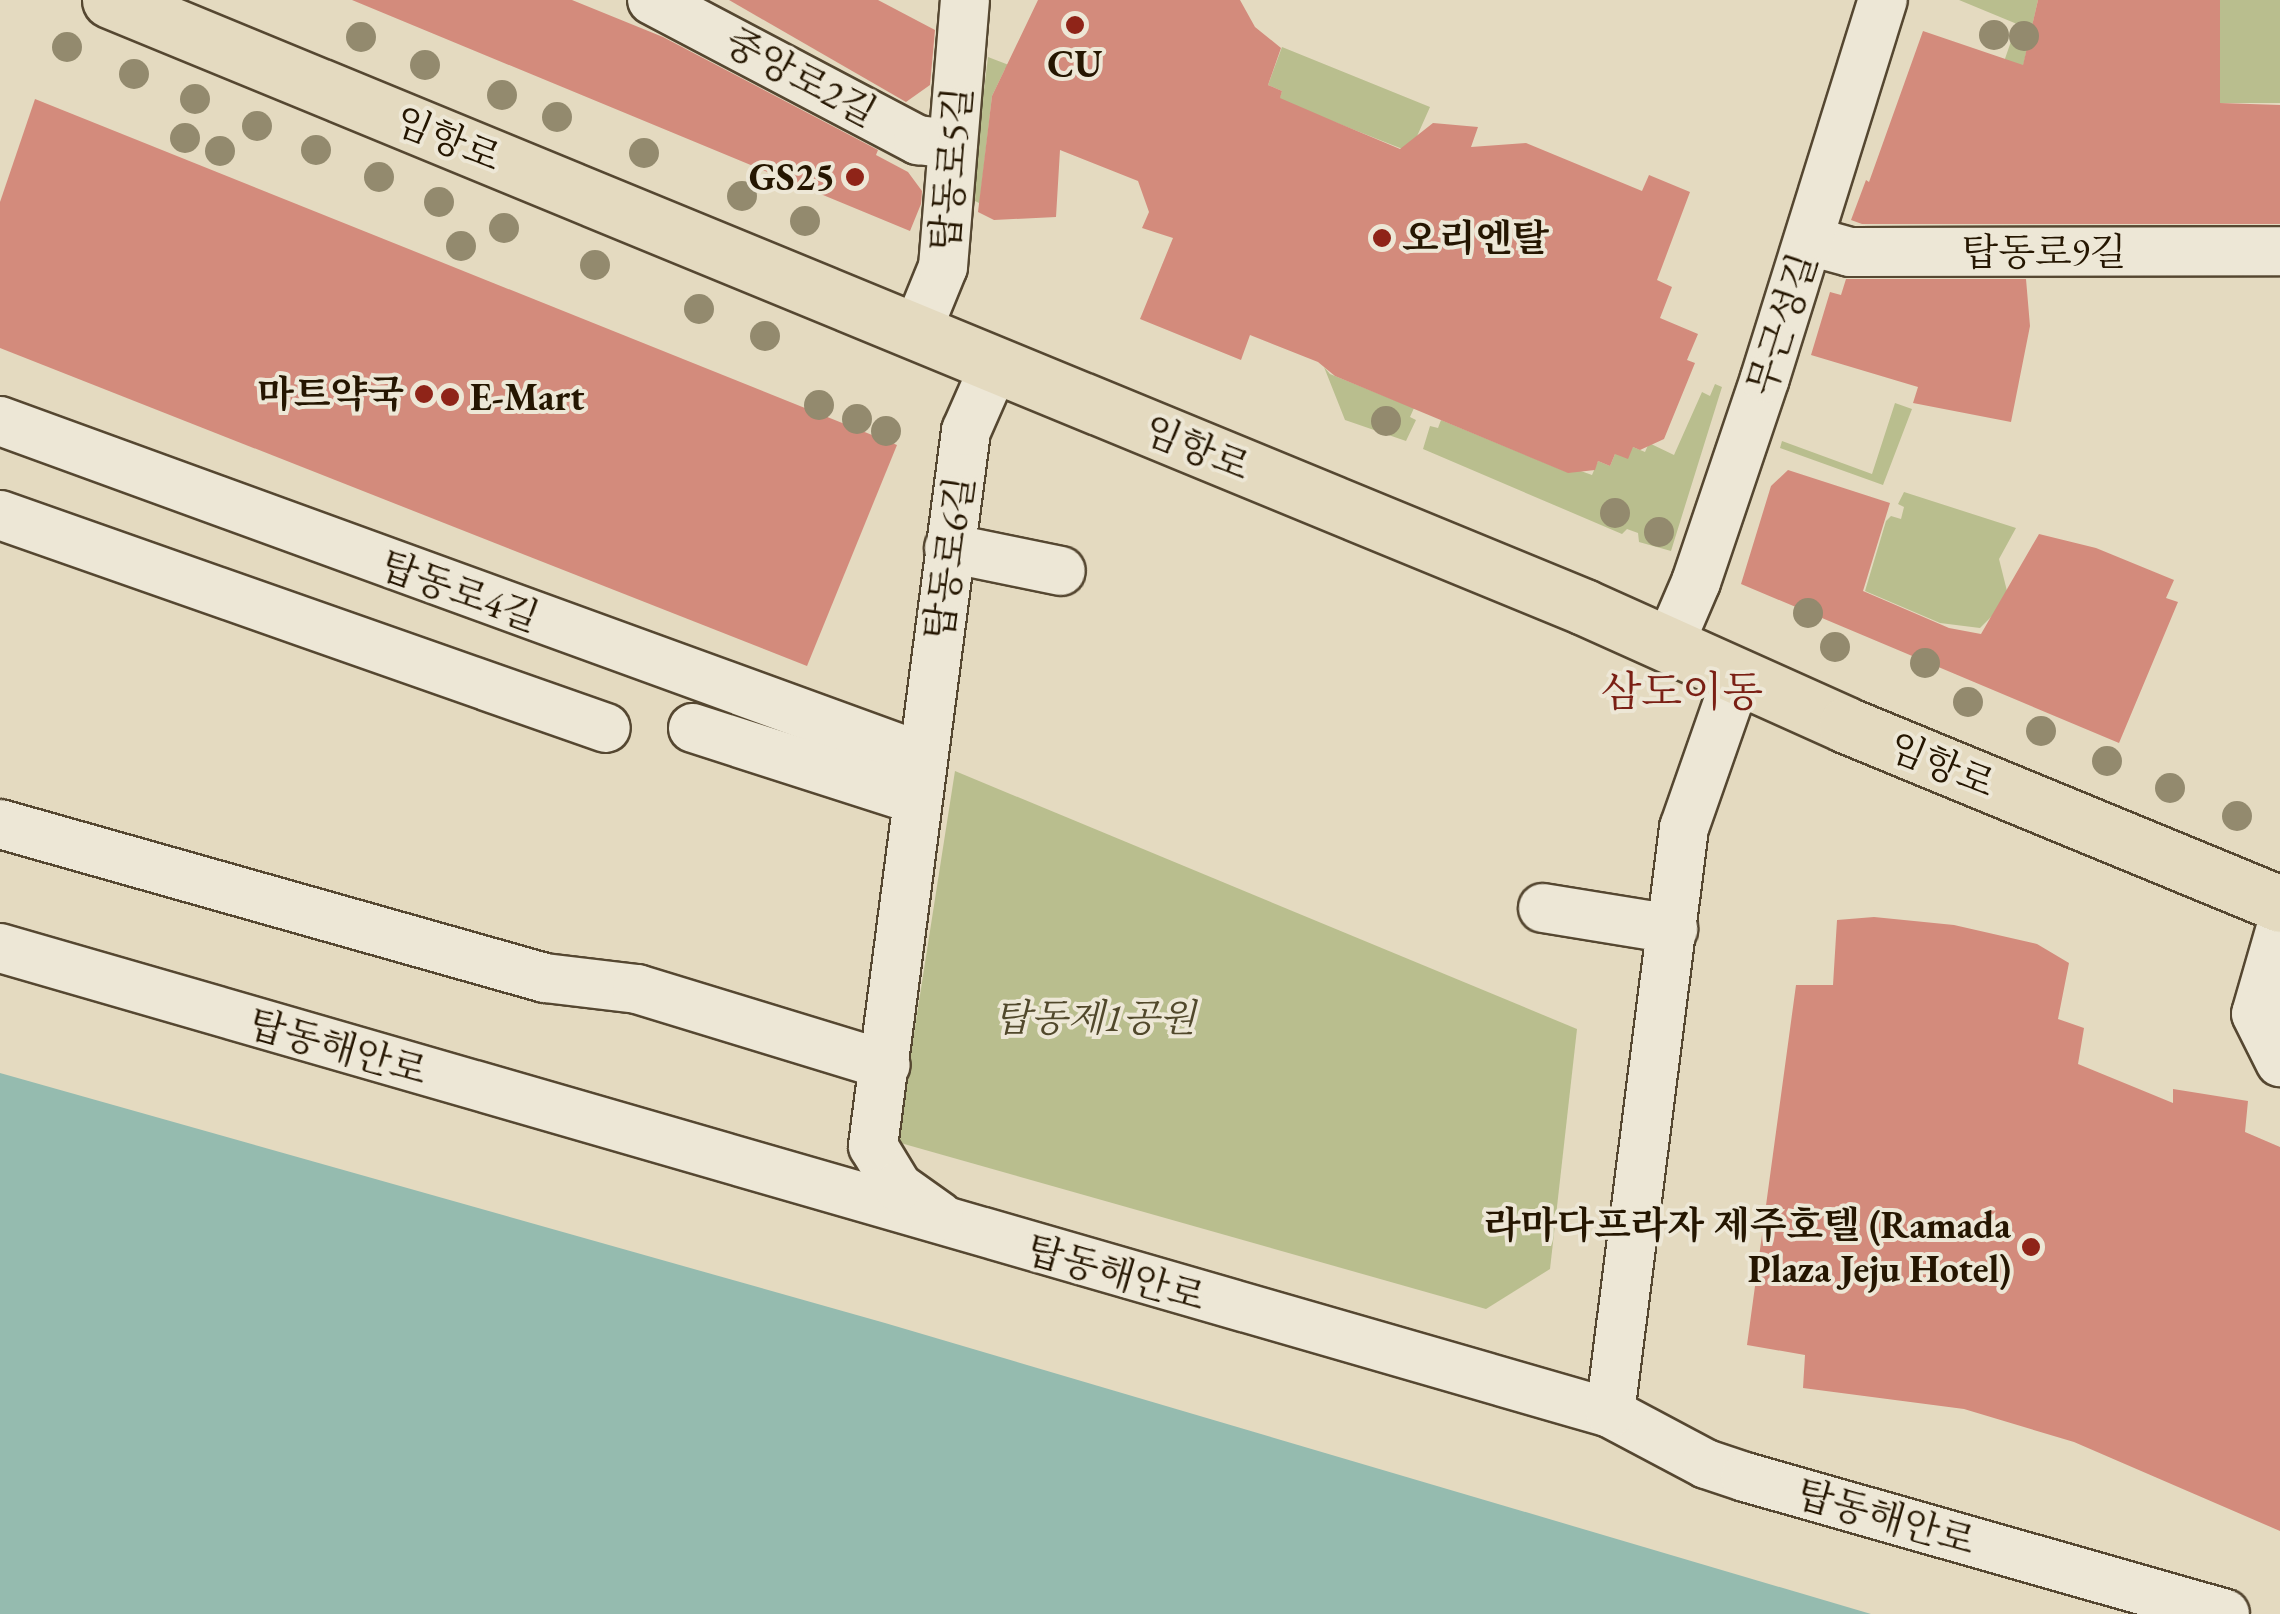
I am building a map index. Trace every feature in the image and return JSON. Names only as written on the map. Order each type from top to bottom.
[{"type":"main road","name":"임항로","points":[[110,0],[1669,644],[1737,677],[2280,904]]},
{"type":"street","name":"탑동로5길","points":[[916,333],[943,268],[964,0]]},
{"type":"street","name":"무근성길","points":[[1669,644],[1696,582],[1810,242],[1883,0]]},
{"type":"street","name":"중앙로2길","points":[[681,6],[918,140],[953,144]]},
{"type":"street","name":"탑동로9길","points":[[1810,242],[1850,252],[2280,251]]},
{"type":"street","name":"탑동로6길","points":[[954,1227],[898,1187],[874,1146],[966,431],[995,365]]},
{"type":"street","name":"탑동로4길","points":[[0,421],[920,779]]},
{"type":"street","points":[[0,515],[473,659],[606,728]]},
{"type":"street","points":[[949,548],[1061,572]]},
{"type":"street","points":[[1610,1414],[1684,828],[1737,677]]},
{"type":"street","points":[[693,728],[920,779]]},
{"type":"street","points":[[0,824],[545,978],[637,989],[886,1064]]},
{"type":"street","points":[[1543,908],[1673,929]]},
{"type":"street","points":[[2280,931],[2256,1014],[2280,1062]]},
{"type":"street","name":"탑동해안로","points":[[0,948],[1610,1414],[1719,1469],[2224,1614]]},
{"type":"green space","points":[[1959,0],[2038,0],[2019,84],[1998,79],[2017,24]]},
{"type":"green space","points":[[2220,0],[2280,0],[2280,103],[2220,103]]},
{"type":"green space","points":[[1282,47],[1430,107],[1410,152],[1279,100],[1282,91],[1268,85]]},
{"type":"green space","points":[[988,57],[1058,84],[1005,69],[992,96],[980,200],[983,205],[975,201]]},
{"type":"green space","points":[[1324,367],[1330,374],[1414,408],[1410,417],[1416,420],[1406,441],[1345,420]]},
{"type":"green space","points":[[1715,384],[1722,387],[1671,551],[1639,542],[1638,533],[1627,529],[1622,534],[1423,449],[1430,426],[1438,428],[1441,420],[1567,472],[1578,470],[1592,475],[1598,461],[1610,466],[1615,454],[1633,447],[1645,452],[1649,443],[1674,455],[1702,392],[1710,396]]},
{"type":"green space","points":[[1895,403],[1912,409],[1883,485],[1780,448],[1782,441],[1872,474]]},
{"type":"green space","points":[[1904,492],[2016,528],[1999,559],[2007,591],[1996,612],[1980,628],[1940,623],[1865,591],[1886,521],[1891,516],[1901,519],[1904,507],[1898,504]]},
{"type":"green space","name":"탑동제1공원","points":[[955,771],[1577,1029],[1550,1269],[1486,1309],[897,1142]]},
{"type":"water","points":[[0,1073],[885,1323],[1871,1614],[0,1614]]},
{"type":"building","points":[[352,0],[572,0],[663,37],[878,150],[876,155],[908,172],[922,191],[921,204],[910,231]]},
{"type":"building","points":[[729,0],[878,0],[935,30],[930,85],[906,102]]},
{"type":"building","points":[[1038,0],[1240,0],[1255,27],[1281,48],[1268,85],[1282,91],[1280,98],[1338,123],[1400,149],[1433,123],[1478,127],[1471,147],[1526,143],[1642,191],[1649,175],[1690,192],[1657,280],[1672,287],[1660,318],[1698,334],[1687,360],[1695,363],[1664,439],[1640,450],[1633,447],[1628,459],[1615,454],[1610,466],[1598,461],[1595,470],[1568,473],[1335,376],[1318,362],[1250,335],[1241,360],[1140,319],[1173,238],[1142,228],[1149,212],[1138,181],[1060,150],[1056,217],[994,220],[978,212],[992,96]]},
{"type":"building","points":[[2038,0],[2220,0],[2220,103],[2280,105],[2280,224],[1862,224],[1851,220],[1866,180],[1869,182],[1923,31],[2023,65]]},
{"type":"building","name":"E-Mart","points":[[35,99],[897,445],[807,666],[0,348],[0,202]]},
{"type":"building","points":[[1846,279],[2026,279],[2030,326],[2011,422],[1913,403],[1918,387],[1811,355],[1830,292],[1841,295]]},
{"type":"building","points":[[1788,470],[1890,503],[1863,591],[1949,628],[1981,634],[2039,534],[2096,548],[2174,580],[2166,598],[2178,602],[2119,743],[1741,584],[1771,486]]},
{"type":"building","name":"라마다프라자 제주호텔 (Ramada Plaza Jeju Hotel)","points":[[1874,917],[1954,925],[2037,944],[2069,963],[2058,1019],[2084,1028],[2078,1064],[2173,1103],[2173,1089],[2248,1101],[2245,1132],[2280,1147],[2280,1531],[2074,1442],[1964,1409],[1803,1388],[1805,1355],[1747,1345],[1796,985],[1833,985],[1837,920]]},
{"type":"place","name":"CU","points":[[1075,25]]},
{"type":"place","name":"GS25","points":[[855,177]]},
{"type":"place","name":"오리엔탈","points":[[1382,238]]},
{"type":"place","name":"마트약국","points":[[424,394]]},
{"type":"place","name":"E-Mart","points":[[450,397]]},
{"type":"place","name":"라마다프라자 제주호텔 (Ramada Plaza Jeju Hotel)","points":[[2031,1247]]},
{"type":"district","name":"삼도이동","points":[[1682,692]]}]
